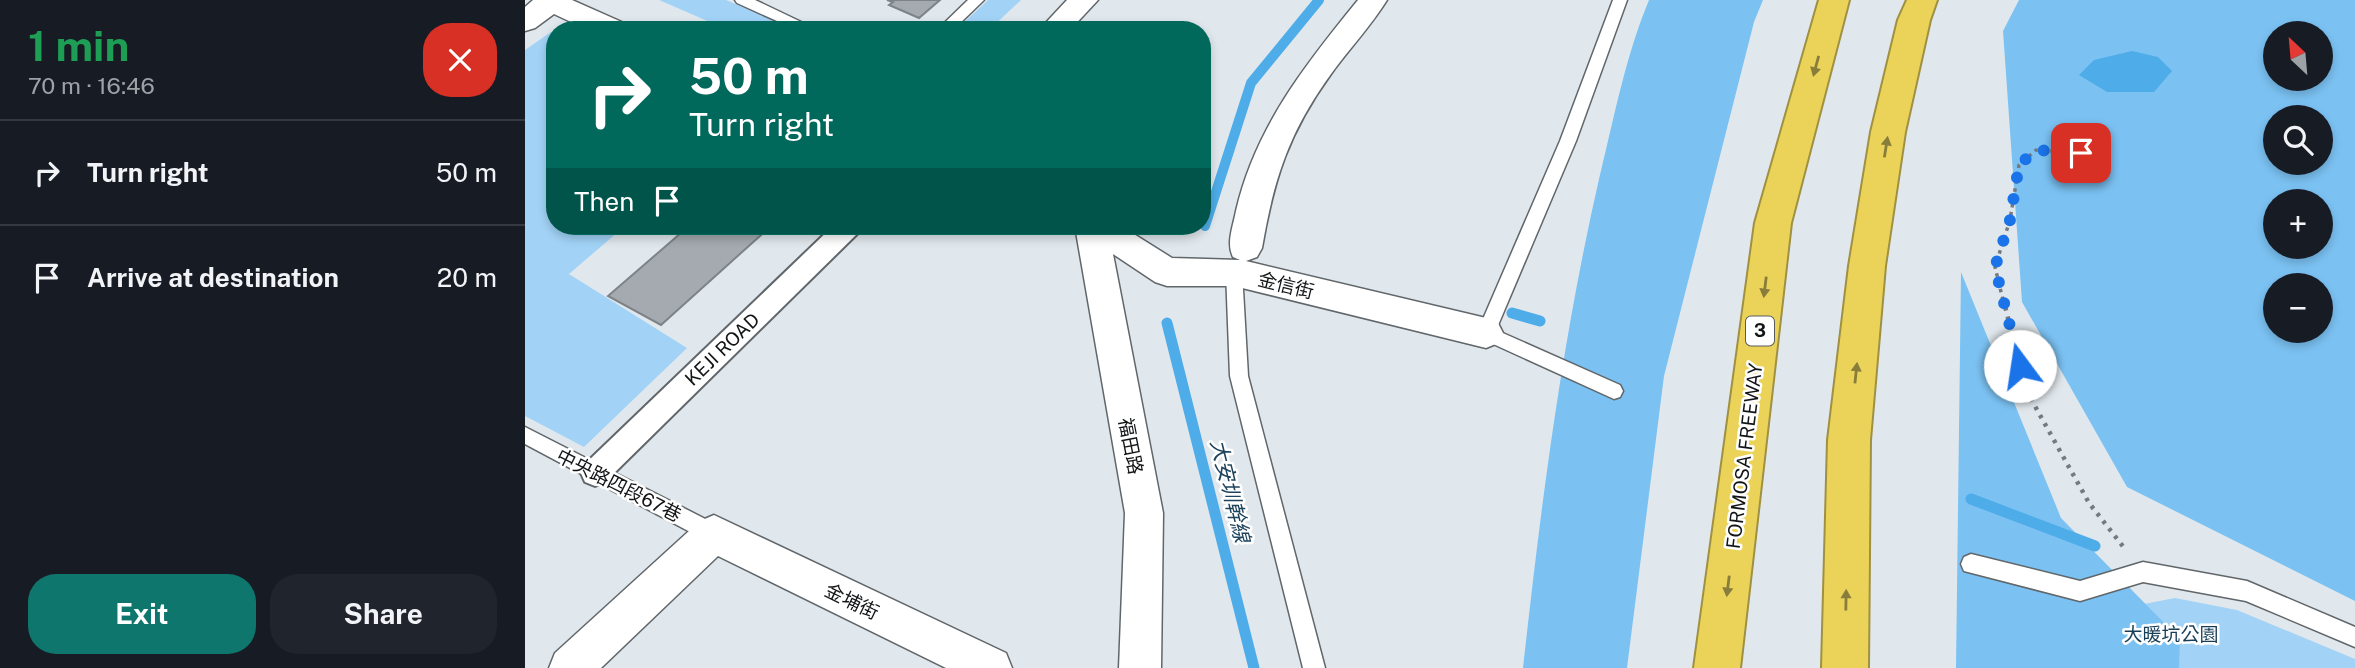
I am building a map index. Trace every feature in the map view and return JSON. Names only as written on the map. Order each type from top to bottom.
[{"type":"highway","name":"FORMOSA FREEWAY","points":[[1717,668],[1773,223],[1834,0]]},
{"type":"highway","points":[[1845,668],[1849,440],[1867,267],[1888,132],[1922,0]]},
{"type":"street","points":[[1062,21],[1084,0]]},
{"type":"street","name":"金信街","points":[[1240,260],[1253,206],[1274,141],[1306,86],[1373,0]]},
{"type":"street","points":[[525,21],[552,1],[595,21]]},
{"type":"street","name":"KEJI ROAD","points":[[595,473],[840,235]]},
{"type":"street","name":"福田路","points":[[1095,235],[1144,513],[1140,668]]},
{"type":"street","name":"金信街","points":[[1107,235],[1167,272],[1240,260],[1486,333]]},
{"type":"street","points":[[570,668],[714,534]]},
{"type":"street","name":"金埔街","points":[[714,534],[991,668]]},
{"type":"lane","points":[[742,0],[790,21]]},
{"type":"lane","points":[[954,21],[977,0]]},
{"type":"lane","points":[[1614,391],[1486,333],[1568,141],[1620,0]]},
{"type":"lane","points":[[1240,260],[1239,376],[1314,668]]},
{"type":"lane","name":"中央路四段67巷","points":[[525,435],[714,534]]},
{"type":"lane","points":[[1971,564],[2080,591],[2143,572],[2248,591],[2355,638]]},
{"type":"path","points":[[2104,155],[2036,150],[2019,165],[2010,220],[1995,267],[2026,390],[2089,503],[2143,572]]},
{"type":"green space","points":[[659,0],[726,0],[776,21],[707,21]]},
{"type":"green space","points":[[988,0],[1021,0],[999,21],[966,21]]},
{"type":"green space","points":[[1649,0],[1763,0],[1754,22],[1664,376],[1627,668],[1523,668],[1545,484],[1574,301],[1621,88]]},
{"type":"green space","points":[[2019,0],[2355,0],[2355,601],[2127,487],[2022,302],[2003,31]]},
{"type":"green space","points":[[546,35],[546,235],[614,235],[569,274],[687,348],[584,447],[525,416],[525,50]]},
{"type":"green space","points":[[1961,272],[2061,518],[2180,639],[2179,668],[1956,668]]},
{"type":"green space","name":"大暖坑公園","points":[[2175,598],[2237,610],[2355,659],[2355,668],[2142,668],[2097,613]]},
{"type":"shaded area","points":[[2132,51],[2158,57],[2172,71],[2154,92],[2107,92],[2079,75],[2094,60]]},
{"type":"building","points":[[887,0],[940,0],[919,18],[889,5],[893,2]]},
{"type":"building","points":[[679,235],[761,235],[661,325],[608,296]]},
{"type":"waterway","name":"大安圳幹線","points":[[1211,207],[1251,83],[1319,0]]},
{"type":"waterway","points":[[1512,313],[1540,321]]},
{"type":"waterway","name":"大安圳幹線","points":[[1167,323],[1254,668]]},
{"type":"waterway","points":[[1971,499],[2095,546]]},
{"type":"route","points":[[2020,366],[1995,267],[2010,220],[2019,165],[2036,150],[2081,153]]}]
